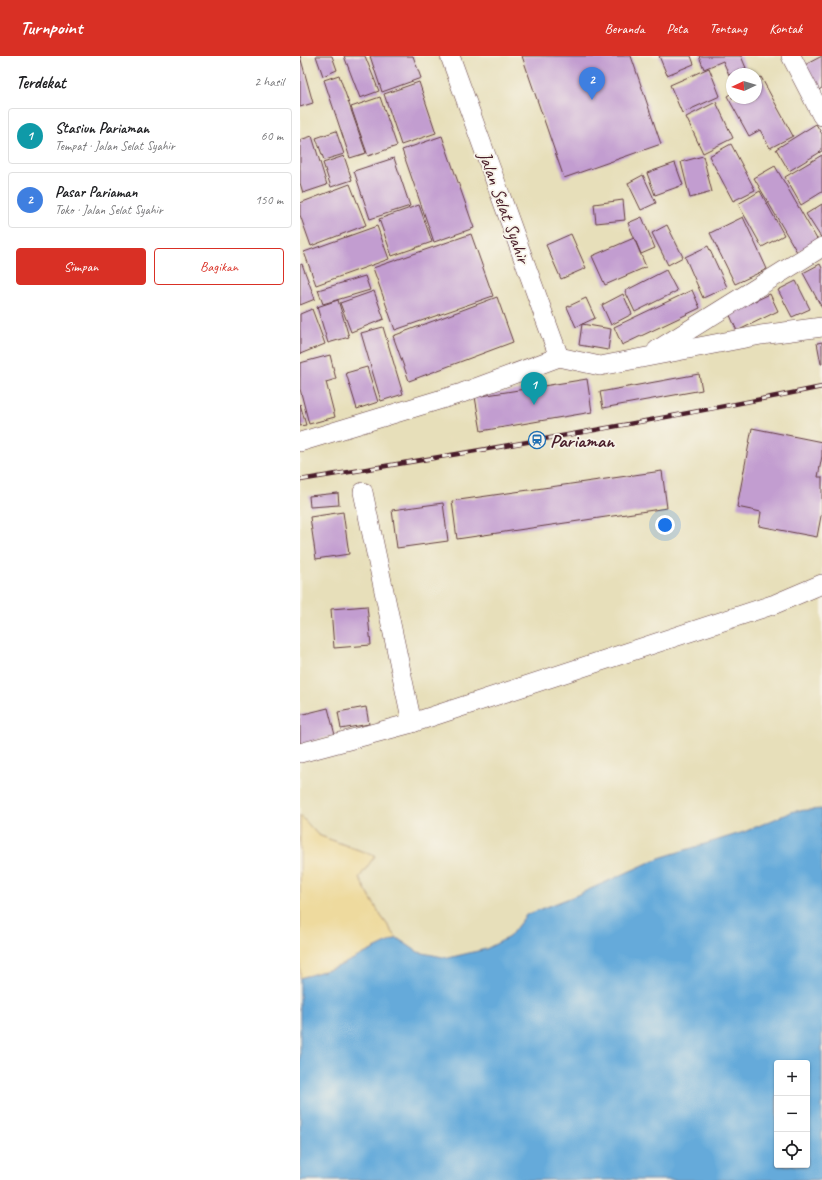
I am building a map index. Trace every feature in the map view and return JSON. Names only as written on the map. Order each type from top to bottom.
[{"type":"street","name":"Jalan Selat Syahir","points":[[450,56],[559,358]]},
{"type":"street","points":[[791,56],[822,116]]},
{"type":"street","points":[[647,356],[822,247]]},
{"type":"street","points":[[300,442],[462,393],[559,358],[600,366],[761,335],[822,327]]},
{"type":"street","points":[[363,492],[412,723]]},
{"type":"street","points":[[300,753],[412,723],[775,604],[822,584]]},
{"type":"sand","points":[[300,815],[318,835],[375,856],[359,878],[381,916],[397,938],[337,967],[300,978]]},
{"type":"water","points":[[822,809],[822,1180],[300,1180],[300,978],[337,967],[397,938],[418,952],[448,958],[486,949],[509,937],[526,915],[577,895],[659,858],[744,832],[794,811]]},
{"type":"building","points":[[300,56],[313,103],[300,107]]},
{"type":"building","points":[[316,56],[332,56],[337,70],[323,76]]},
{"type":"building","points":[[344,56],[365,56],[379,91],[360,98]]},
{"type":"building","points":[[370,56],[413,56],[421,78],[382,92]]},
{"type":"building","points":[[522,56],[631,56],[661,144],[564,178]]},
{"type":"building","points":[[659,56],[691,56],[694,64],[667,75]]},
{"type":"building","points":[[699,56],[741,56],[746,68],[726,68],[723,61],[704,69]]},
{"type":"building","points":[[822,56],[822,88],[815,92],[801,67]]},
{"type":"building","points":[[709,68],[720,96],[682,113],[670,85]]},
{"type":"building","points":[[339,75],[366,153],[350,158],[324,80]]},
{"type":"building","points":[[762,79],[793,136],[770,148],[760,130],[749,136],[731,104],[762,104]]},
{"type":"building","points":[[419,82],[436,133],[401,145],[384,94]]},
{"type":"building","points":[[380,97],[397,146],[368,156],[351,107]]},
{"type":"building","points":[[716,102],[733,138],[703,153],[686,117]]},
{"type":"building","points":[[816,124],[822,134],[822,151],[789,171],[776,149]]},
{"type":"building","points":[[336,131],[344,154],[324,160],[316,138]]},
{"type":"building","points":[[312,136],[327,185],[303,193],[300,183],[300,140]]},
{"type":"building","points":[[442,136],[474,228],[434,242],[402,150]]},
{"type":"building","points":[[731,144],[755,190],[733,201],[709,156]]},
{"type":"building","points":[[822,155],[822,192],[801,205],[785,177]]},
{"type":"building","points":[[344,156],[352,180],[331,187],[323,163]]},
{"type":"building","points":[[703,156],[712,192],[690,198],[681,162]]},
{"type":"building","points":[[394,158],[410,206],[370,219],[354,171]]},
{"type":"building","points":[[675,163],[683,185],[655,195],[647,173]]},
{"type":"building","points":[[775,166],[818,241],[797,252],[754,178]]},
{"type":"building","points":[[643,175],[656,203],[641,210],[628,183]]},
{"type":"building","points":[[350,184],[366,225],[311,246],[300,215],[300,203]]},
{"type":"building","points":[[760,191],[784,235],[762,247],[738,204]]},
{"type":"building","points":[[623,200],[625,220],[596,223],[594,204]]},
{"type":"building","points":[[822,204],[822,239],[806,214]]},
{"type":"building","points":[[419,205],[432,242],[392,256],[379,219]]},
{"type":"building","points":[[642,217],[655,248],[641,254],[628,223]]},
{"type":"building","points":[[743,217],[767,269],[735,284],[710,233]]},
{"type":"building","points":[[667,225],[683,257],[668,265],[652,233]]},
{"type":"building","points":[[377,226],[389,259],[316,285],[304,252]]},
{"type":"building","points":[[471,234],[493,296],[395,330],[373,268]]},
{"type":"building","points":[[571,234],[586,268],[561,279],[546,245]]},
{"type":"building","points":[[634,238],[646,267],[605,285],[592,256]]},
{"type":"building","points":[[708,246],[727,287],[703,298],[685,257]]},
{"type":"building","points":[[302,264],[315,299],[300,305],[300,265]]},
{"type":"building","points":[[820,264],[822,268],[822,308],[803,273]]},
{"type":"building","points":[[666,270],[677,291],[635,312],[625,291]]},
{"type":"building","points":[[365,276],[370,290],[323,304],[318,290]]},
{"type":"building","points":[[796,281],[810,309],[792,317],[778,290]]},
{"type":"building","points":[[692,290],[700,308],[622,345],[614,327]]},
{"type":"building","points":[[374,291],[384,319],[351,332],[340,303]]},
{"type":"building","points":[[623,294],[632,314],[611,325],[602,305]]},
{"type":"building","points":[[770,294],[778,311],[737,331],[729,313]]},
{"type":"building","points":[[497,297],[513,342],[409,381],[393,336]]},
{"type":"building","points":[[586,298],[595,318],[576,327],[567,307]]},
{"type":"building","points":[[338,300],[349,337],[328,343],[317,307]]},
{"type":"building","points":[[312,309],[325,344],[300,354],[300,314]]},
{"type":"building","points":[[582,324],[611,329],[608,350],[579,345]]},
{"type":"building","points":[[383,327],[403,394],[381,401],[361,333]]},
{"type":"building","points":[[822,342],[822,364],[821,364],[817,343]]},
{"type":"building","points":[[330,355],[336,379],[326,382],[335,417],[309,424],[300,389],[300,363]]},
{"type":"building","points":[[367,367],[378,402],[357,409],[346,373]]},
{"type":"building","points":[[699,374],[702,390],[603,408],[600,392]]},
{"type":"building","points":[[587,379],[592,412],[481,431],[475,397]]},
{"type":"building","points":[[300,404],[306,425],[300,426]]},
{"type":"building","points":[[752,428],[822,442],[822,456],[818,477],[822,477],[822,511],[817,537],[759,526],[761,512],[737,507]]},
{"type":"building","points":[[662,471],[667,508],[457,539],[452,501]]},
{"type":"building","points":[[338,493],[339,505],[310,507],[309,496]]},
{"type":"building","points":[[443,503],[448,541],[397,548],[392,510]]},
{"type":"building","points":[[343,512],[349,554],[316,559],[310,517]]},
{"type":"building","points":[[367,606],[371,645],[334,648],[331,609]]},
{"type":"building","points":[[366,707],[369,724],[341,729],[338,712]]},
{"type":"building","points":[[328,708],[335,735],[300,745],[300,715]]},
{"type":"railway","points":[[300,480],[561,436],[822,387]]},
{"type":"place","name":"Pasar Pariaman","points":[[592,100]]},
{"type":"place","name":"Stasiun Pariaman","points":[[534,405]]},
{"type":"place","name":"Pariaman","points":[[537,440]]}]
